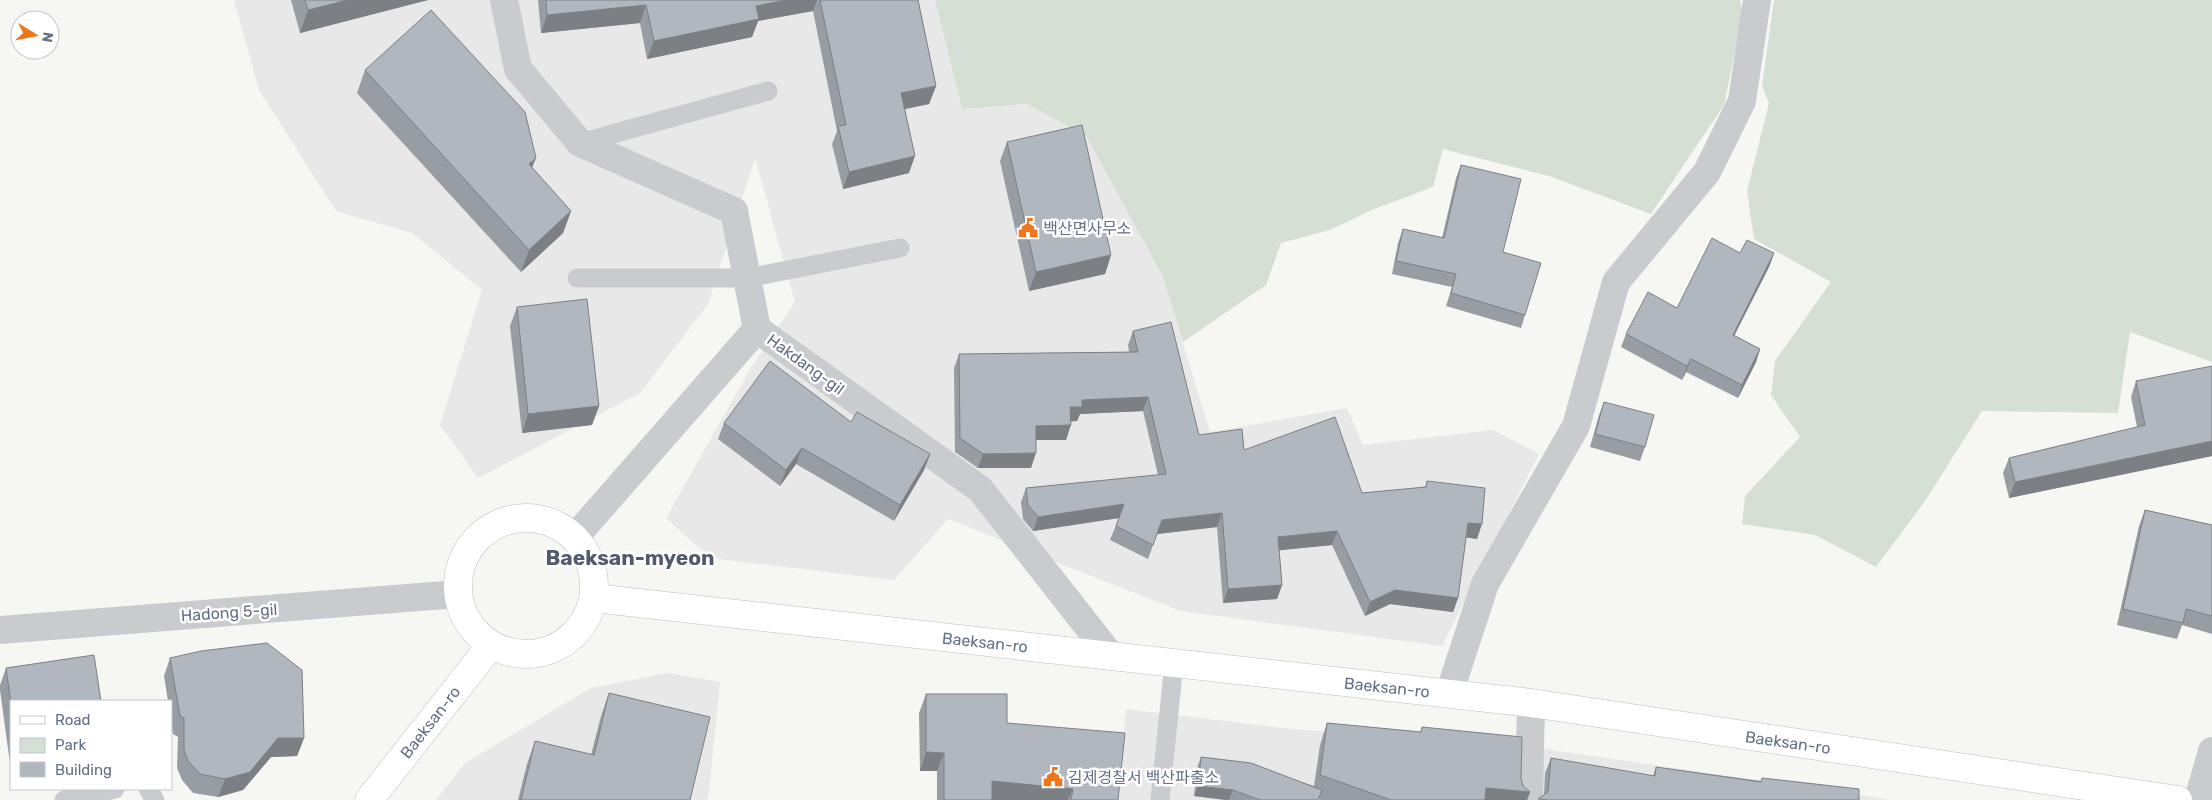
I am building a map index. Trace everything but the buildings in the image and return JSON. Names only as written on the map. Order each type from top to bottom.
[{"type":"main road","points":[[517,518],[538,518],[558,525],[575,537],[588,555],[595,576],[594,598],[586,619],[573,636],[555,649],[534,654],[512,653],[491,645],[475,632],[464,614],[458,594],[459,573],[466,553],[480,536],[496,524],[517,518]]},
{"type":"main road","name":"Baeksan-ro","points":[[594,598],[1531,704],[2178,800]]},
{"type":"main road","name":"Baeksan-ro","points":[[369,800],[491,645]]},
{"type":"street","name":"Hakdang-gil","points":[[504,0],[518,69],[580,143],[734,211],[756,329],[980,488],[1112,656]]},
{"type":"street","points":[[1449,694],[1485,584],[1576,426],[1616,282],[1707,172],[1742,101],[1757,0]]},
{"type":"street","points":[[575,537],[756,329]]},
{"type":"street","name":"Hadong 5-gil","points":[[0,630],[458,594]]},
{"type":"street","points":[[1529,800],[1531,704]]},
{"type":"street","points":[[2198,800],[2212,751]]},
{"type":"lane","points":[[580,143],[768,90]]},
{"type":"lane","points":[[577,278],[747,278],[900,248]]},
{"type":"lane","points":[[1160,800],[1174,663]]},
{"type":"lane","points":[[64,800],[110,790]]},
{"type":"shaded area","points":[[234,0],[935,0],[962,109],[1027,104],[1086,136],[1162,275],[1210,432],[1347,408],[1363,445],[1493,430],[1539,454],[1442,646],[1180,611],[948,519],[894,580],[710,558],[666,518],[752,366],[795,302],[755,158],[708,304],[640,393],[478,478],[440,425],[482,290],[412,233],[336,211],[259,90]]},
{"type":"shaded area","points":[[668,673],[720,682],[708,800],[436,800],[465,763],[591,688]]},
{"type":"shaded area","points":[[1126,709],[1291,729],[1504,743],[1892,800],[1118,800]]},
{"type":"green space","points":[[935,0],[1740,0],[1743,13],[1724,105],[1651,214],[1549,176],[1443,149],[1433,187],[1374,209],[1330,230],[1281,243],[1266,285],[1183,342],[1162,275],[1086,136],[1027,104],[962,109]]},
{"type":"green space","points":[[1774,0],[2212,0],[2212,362],[2130,332],[2118,413],[1982,411],[1925,501],[1876,567],[1815,535],[1742,524],[1745,496],[1800,437],[1771,395],[1775,361],[1831,282],[1754,239],[1747,191],[1769,103],[1762,86]]},
{"type":"place","name":"백산면사무소","points":[[1028,228]]},
{"type":"place","name":"김제경찰서 백산파출소","points":[[1053,777]]},
{"type":"district","name":"Baeksan-myeon","points":[[630,558]]}]
